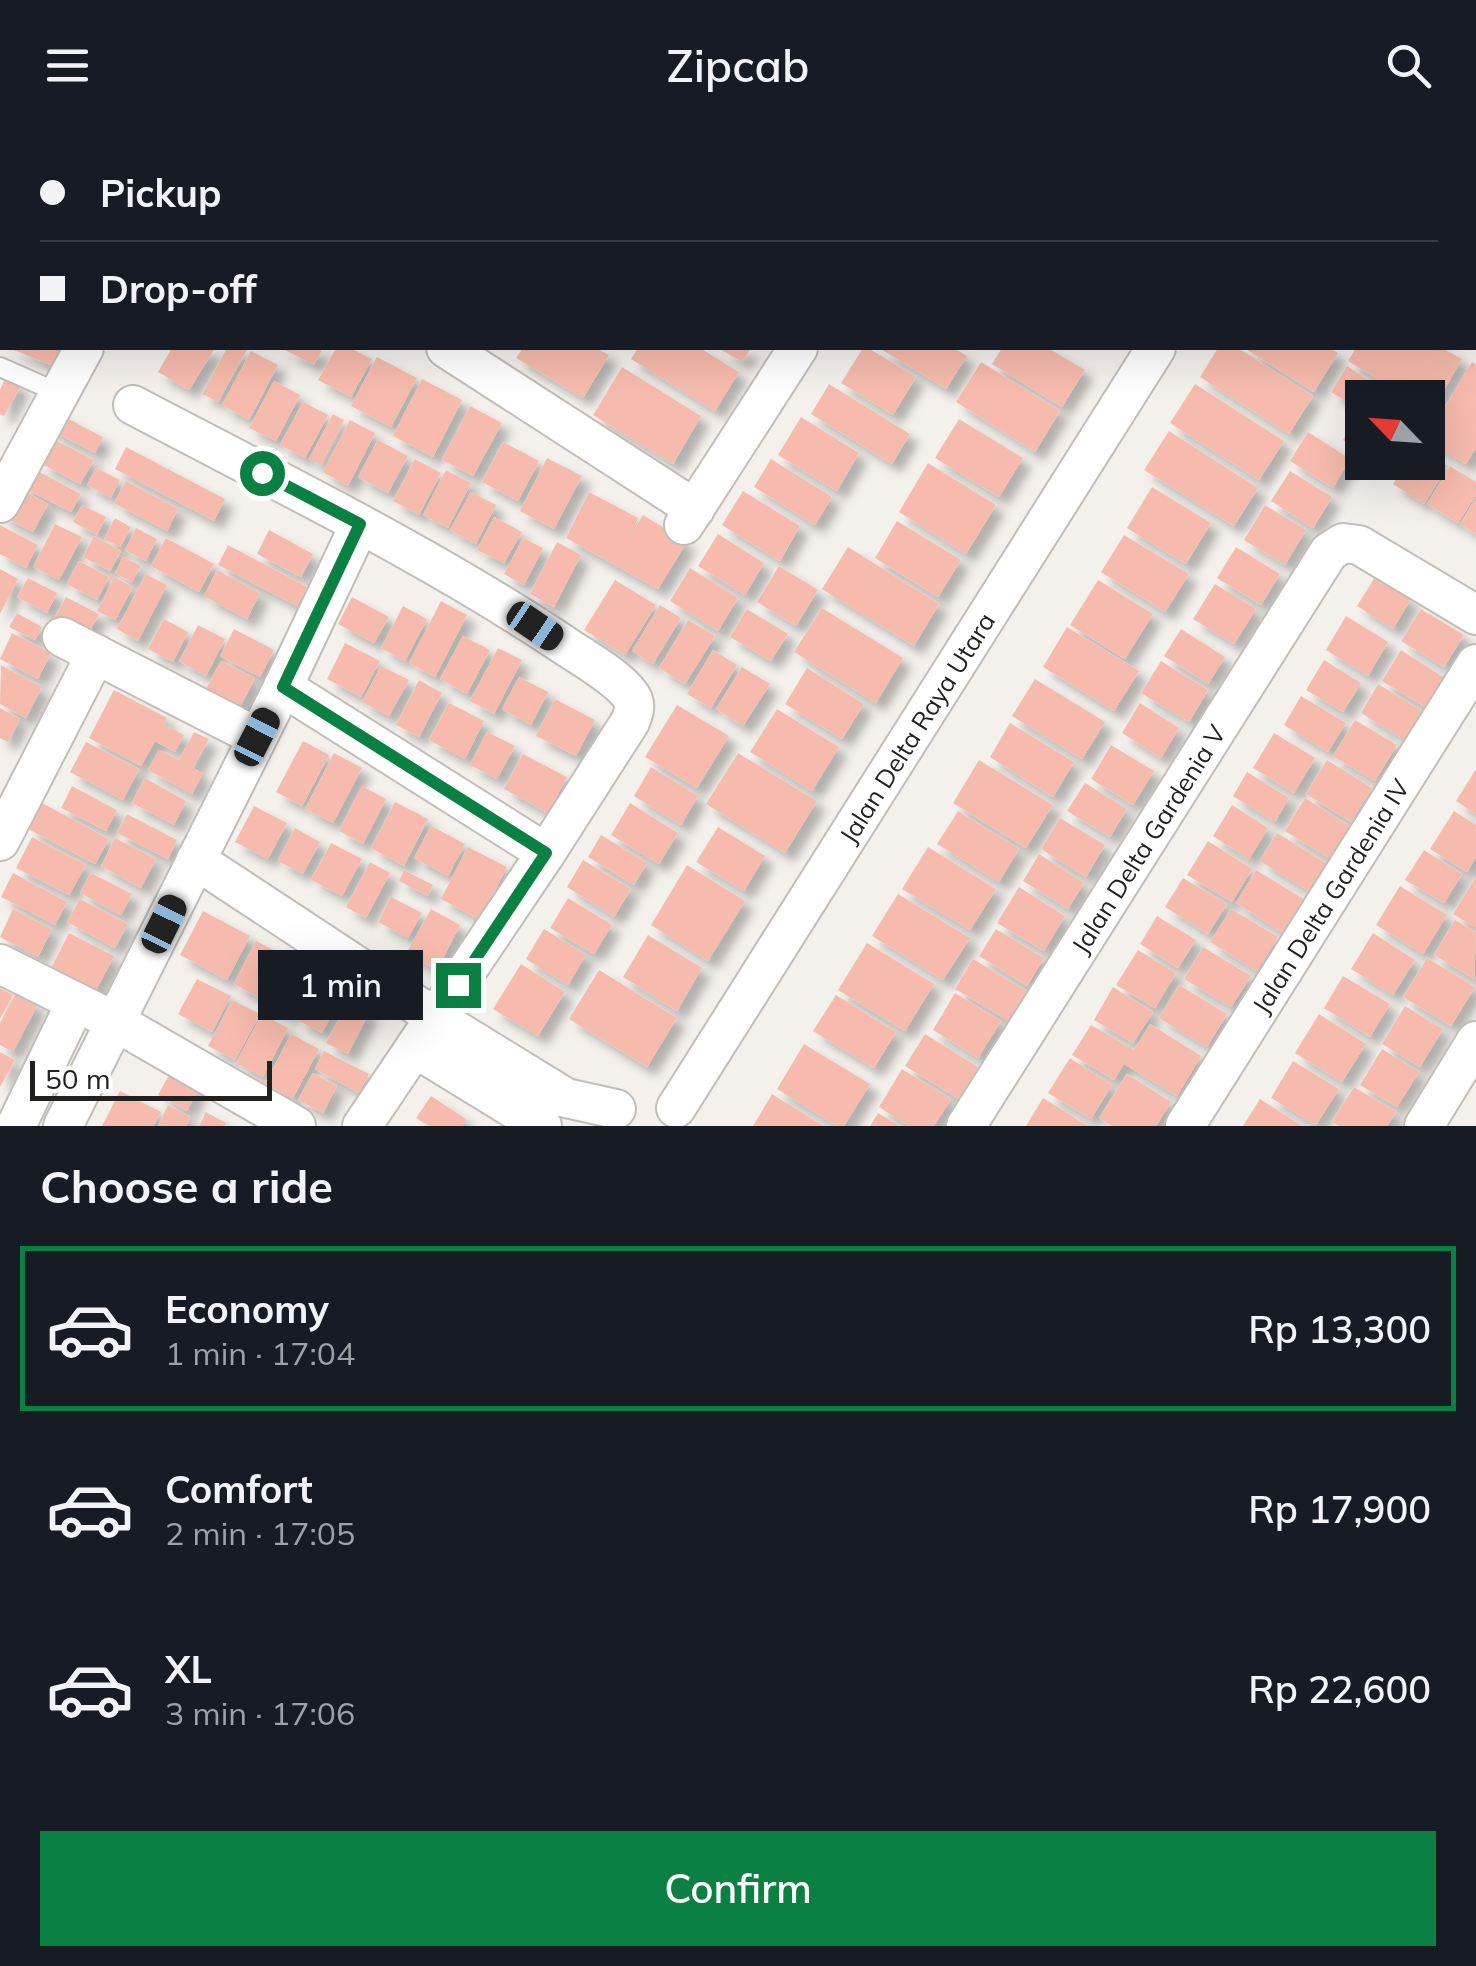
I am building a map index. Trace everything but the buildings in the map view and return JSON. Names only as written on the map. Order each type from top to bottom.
[{"type":"street","points":[[0,503],[83,350]]},
{"type":"street","points":[[458,351],[690,517],[797,350]]},
{"type":"street","name":"Jalan Delta Raya Utara","points":[[685,1117],[1155,350]]},
{"type":"street","points":[[133,405],[360,524],[535,626],[596,666],[632,699],[630,722],[362,1126]]},
{"type":"street","points":[[63,1126],[283,687],[360,524]]},
{"type":"street","name":"Jalan Delta Gardenia V","points":[[966,1126],[1328,552],[1343,543],[1360,545],[1476,615]]},
{"type":"street","points":[[62,636],[257,737]]},
{"type":"street","points":[[0,841],[96,654]]},
{"type":"street","name":"Jalan Delta Gardenia IV","points":[[1185,1126],[1476,664]]},
{"type":"street","points":[[283,687],[546,853]]},
{"type":"street","points":[[196,860],[426,1033],[542,1126]]},
{"type":"street","points":[[0,964],[116,1022],[296,1126]]},
{"type":"street","points":[[16,1126],[76,1002]]},
{"type":"street","points":[[426,1033],[608,1118],[646,1101],[657,1101],[685,1117]]},
{"type":"street","points":[[1424,1126],[1476,1041]]},
{"type":"lane","points":[[0,367],[59,392]]},
{"type":"route","points":[[262,473],[360,524],[283,687],[546,853],[458,985]]}]
